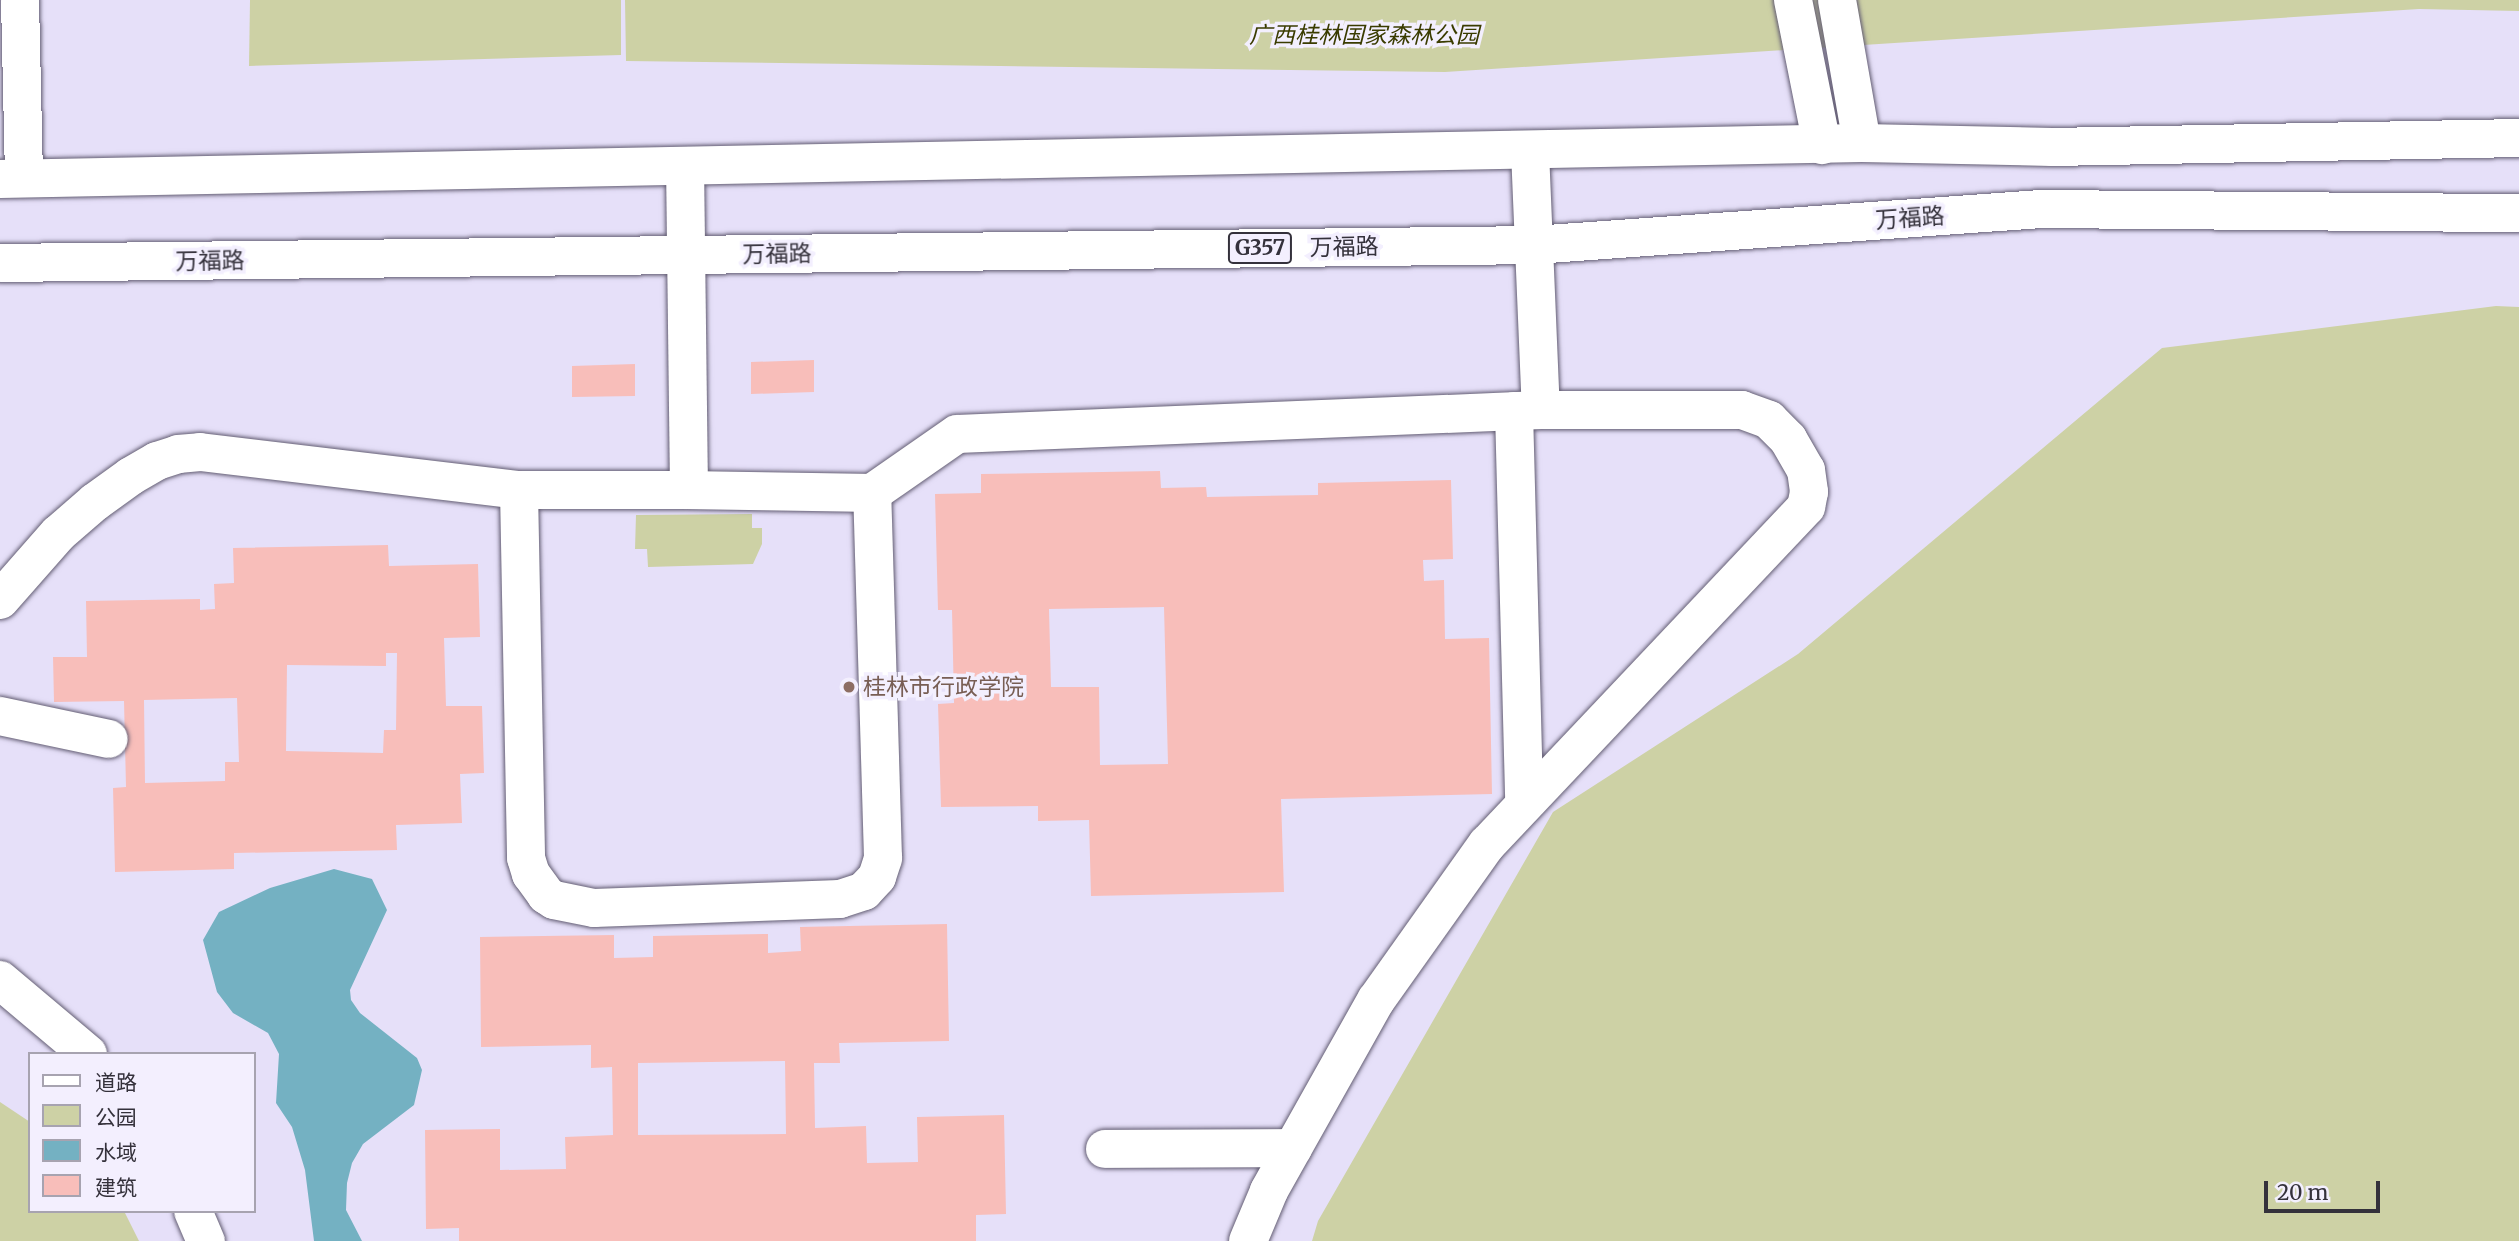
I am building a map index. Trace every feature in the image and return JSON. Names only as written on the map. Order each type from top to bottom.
[{"type":"main road","points":[[20,0],[12,179],[1862,143],[2052,147],[2519,138]]},
{"type":"main road","points":[[1793,0],[1822,145]]},
{"type":"main road","points":[[1837,0],[1862,143]]},
{"type":"main road","points":[[1524,804],[1527,410],[1534,245],[1530,151]]},
{"type":"main road","points":[[685,166],[689,490]]},
{"type":"main road","name":"万福路","points":[[0,263],[1534,245],[2041,209],[2519,214]]},
{"type":"main road","points":[[0,600],[58,534],[96,502],[131,476],[158,461],[178,454],[200,452],[519,490],[872,493],[957,434],[1527,410],[1752,412],[1769,420],[1788,439],[1806,470],[1809,492],[1806,507],[1488,844],[1376,1000],[1269,1191],[1248,1241]]},
{"type":"main road","points":[[519,490],[526,858],[535,881],[549,898],[594,908],[840,899],[864,891],[877,877],[883,858],[872,493]]},
{"type":"main road","points":[[0,716],[109,739]]},
{"type":"main road","points":[[0,980],[86,1052]]},
{"type":"main road","points":[[1105,1149],[1293,1147]]},
{"type":"main road","points":[[194,1213],[206,1241]]},
{"type":"green space","points":[[250,0],[621,0],[621,55],[249,66]]},
{"type":"green space","name":"广西桂林国家森林公园","points":[[625,0],[2519,0],[2519,11],[2419,9],[1445,72],[626,61]]},
{"type":"green space","points":[[2496,306],[2519,307],[2519,1241],[1312,1241],[1318,1221],[1553,812],[1798,654],[2162,348]]},
{"type":"green space","points":[[752,514],[752,528],[762,528],[762,544],[753,564],[648,567],[647,549],[635,549],[636,515]]},
{"type":"green space","points":[[0,1102],[28,1121],[28,1213],[125,1213],[139,1241],[0,1241]]},
{"type":"water","points":[[334,869],[372,879],[387,910],[350,990],[351,1000],[360,1013],[417,1058],[422,1070],[414,1105],[363,1144],[352,1163],[347,1183],[346,1210],[362,1241],[314,1241],[305,1170],[292,1127],[276,1103],[279,1054],[268,1033],[233,1013],[217,992],[203,940],[219,912],[270,888]]},
{"type":"building","points":[[814,360],[814,392],[751,394],[751,362]]},
{"type":"building","points":[[635,364],[635,396],[572,397],[572,366]]},
{"type":"building","points":[[1160,471],[1161,488],[1206,487],[1207,497],[1318,495],[1318,483],[1451,480],[1453,559],[1423,560],[1424,581],[1444,580],[1445,639],[1489,638],[1492,794],[1281,799],[1284,892],[1091,896],[1089,820],[1038,821],[1038,806],[941,807],[938,704],[954,703],[952,610],[938,610],[935,494],[981,493],[981,474]],"holes":[[[1164,607],[1168,764],[1100,765],[1099,687],[1051,687],[1049,609]]]},
{"type":"building","points":[[388,545],[389,566],[478,564],[480,637],[444,638],[446,706],[482,706],[484,773],[460,774],[462,823],[396,825],[397,850],[234,853],[234,869],[115,872],[113,788],[126,787],[124,701],[54,702],[53,657],[87,657],[86,601],[200,599],[200,610],[215,609],[214,584],[234,583],[233,548]],"holes":[[[386,653],[397,653],[396,730],[384,730],[383,753],[286,751],[287,665],[386,666]],[[237,698],[239,762],[225,762],[225,781],[145,783],[144,700]]]},
{"type":"building","points":[[947,924],[949,1041],[839,1043],[840,1063],[814,1063],[815,1128],[866,1126],[867,1163],[918,1162],[917,1117],[1004,1115],[1006,1214],[976,1215],[976,1241],[459,1241],[459,1228],[426,1229],[425,1130],[500,1129],[500,1170],[566,1169],[565,1137],[613,1135],[612,1067],[591,1068],[591,1045],[481,1047],[480,937],[614,935],[614,958],[653,957],[653,936],[768,934],[768,953],[801,951],[800,927]],"holes":[[[785,1061],[786,1134],[638,1135],[638,1063]]]},
{"type":"place","name":"桂林市行政学院","points":[[849,687]]}]
